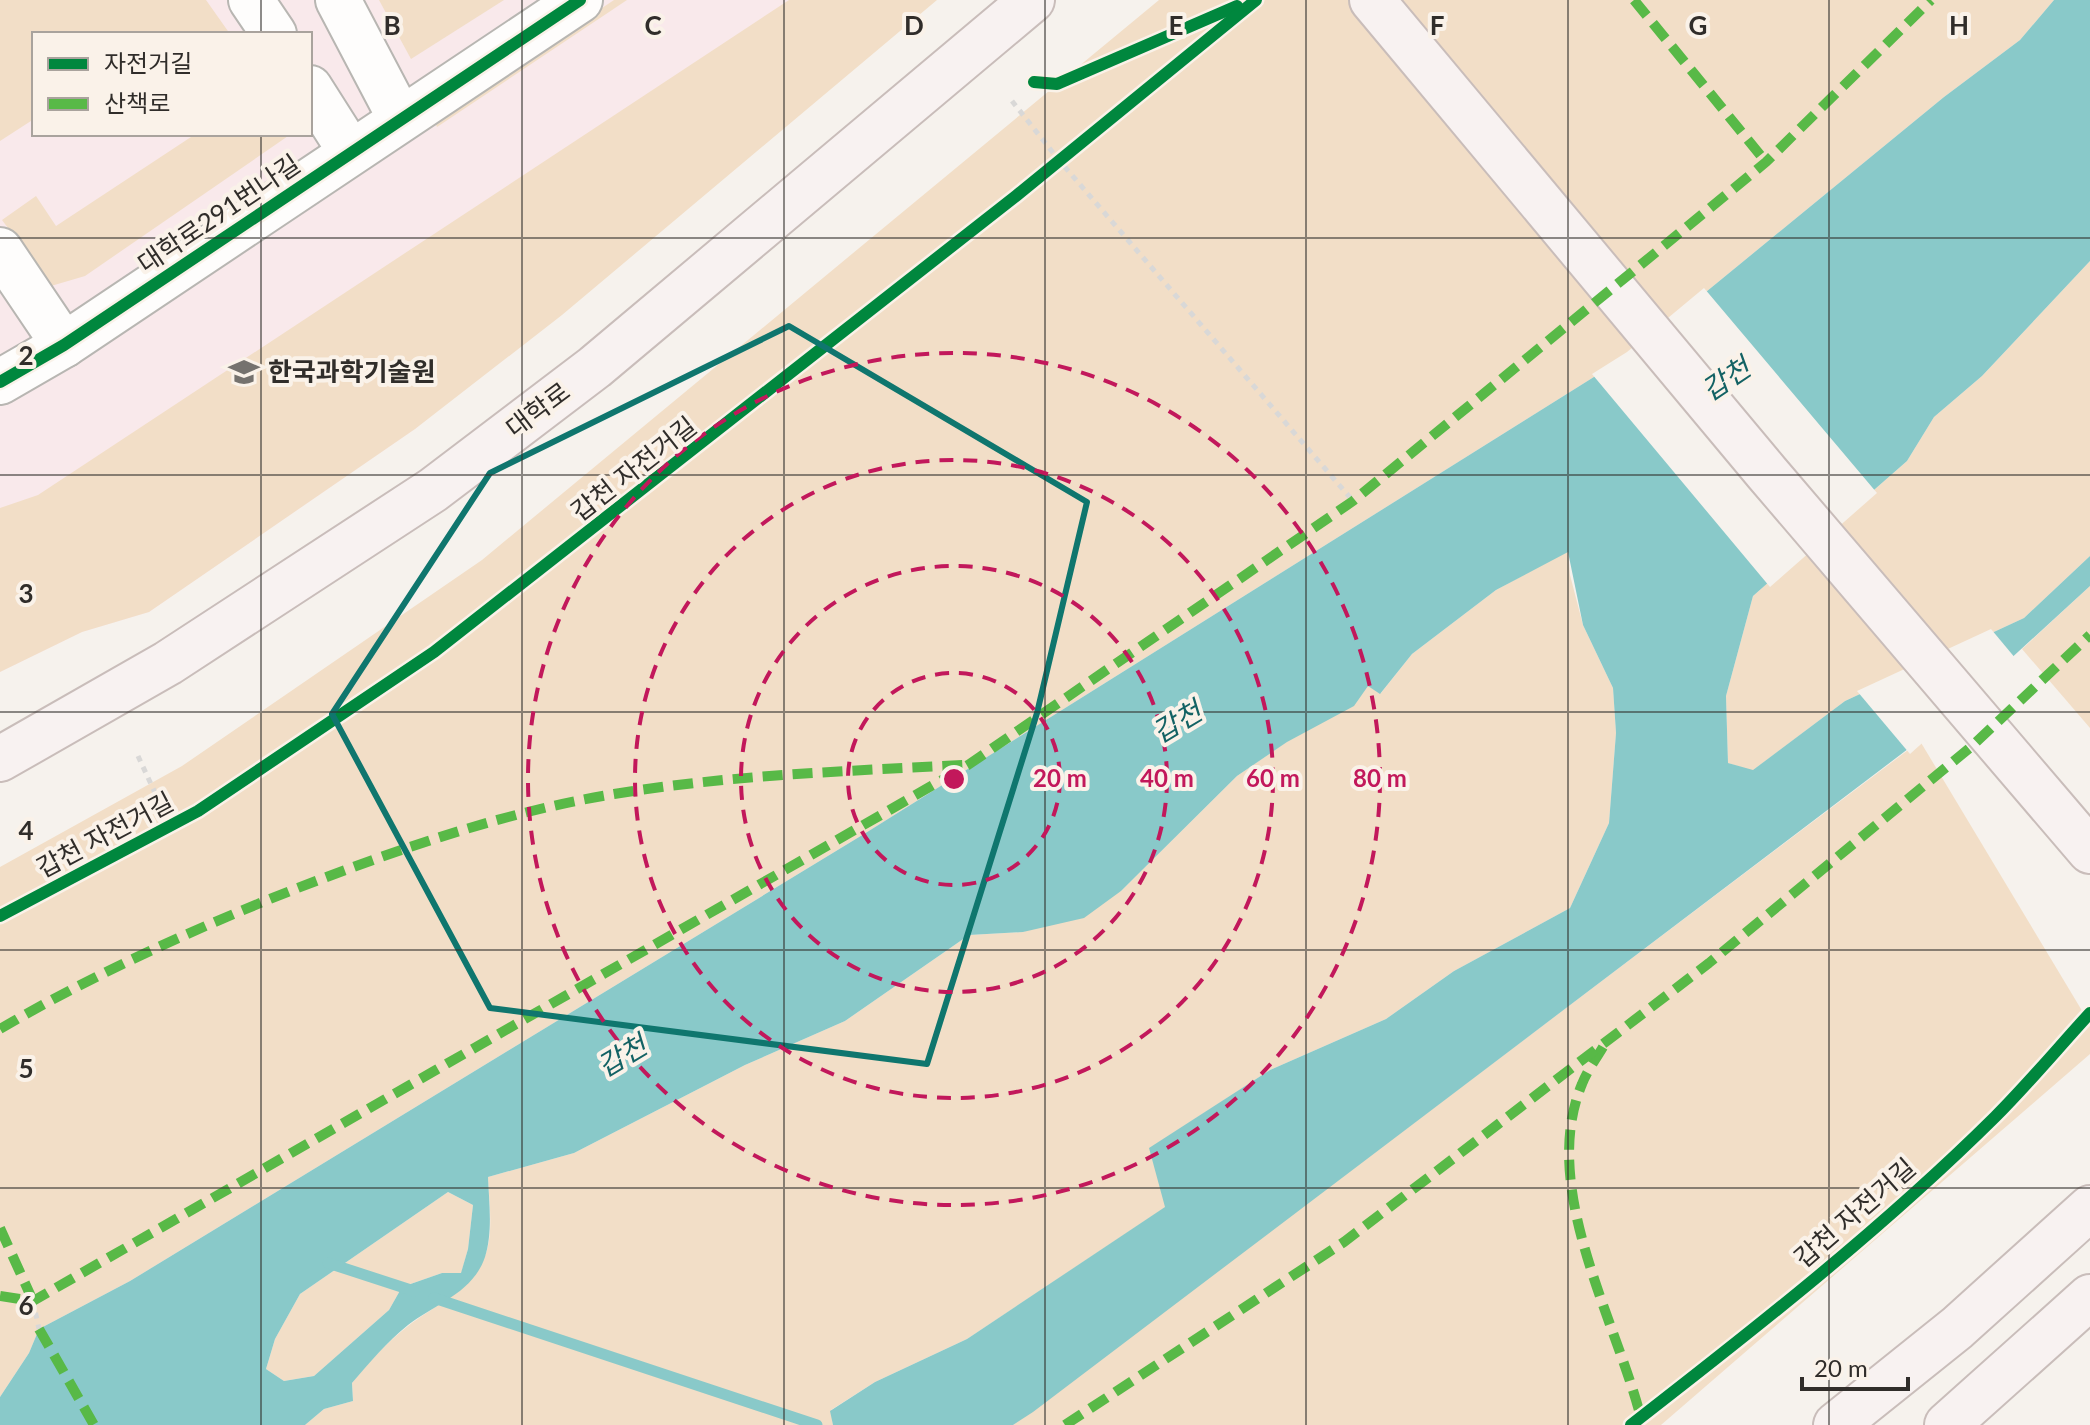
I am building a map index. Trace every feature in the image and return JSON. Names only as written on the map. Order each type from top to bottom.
[{"type":"main road","name":"대학로","points":[[0,759],[168,663],[433,490],[595,367],[1032,0]]},
{"type":"main road","points":[[1372,0],[1767,473],[2090,851]]},
{"type":"main road","points":[[1836,1425],[1957,1328],[2090,1208]]},
{"type":"main road","points":[[1947,1425],[2090,1297]]},
{"type":"street","points":[[251,0],[273,32]]},
{"type":"street","points":[[338,0],[400,118]]},
{"type":"street","name":"대학로291번나길","points":[[0,382],[64,345],[580,0]]},
{"type":"street","points":[[312,91],[350,151]]},
{"type":"street","points":[[0,250],[64,345]]},
{"type":"path","points":[[1012,101],[1058,159],[1353,501]]},
{"type":"path","points":[[1047,168],[1070,149]]},
{"type":"path","points":[[138,756],[170,825]]},
{"type":"path","points":[[33,1301],[39,1329]]},
{"type":"highlighted area","points":[[789,326],[1087,502],[1037,713],[927,1064],[490,1008],[332,714],[490,473]]},
{"type":"shaded area","name":"한국과학기술원","points":[[0,0],[936,0],[415,429],[149,612],[82,632],[0,672]]},
{"type":"shaded area","points":[[0,0],[206,0],[229,32],[32,32],[32,120],[0,141]]},
{"type":"shaded area","points":[[379,0],[504,0],[411,59]]},
{"type":"shaded area","points":[[614,0],[627,0],[437,127],[434,120]]},
{"type":"shaded area","points":[[789,0],[937,0],[562,315],[415,429],[149,612],[82,632],[0,672],[0,508],[38,495]]},
{"type":"shaded area","points":[[1159,0],[2054,0],[2020,40],[1944,97],[1629,355],[864,834],[130,1281],[39,1329],[29,1353],[0,1397],[0,867],[182,766],[482,560]]},
{"type":"shaded area","points":[[288,136],[85,276],[51,286],[2,220],[36,196],[56,226],[191,137]]},
{"type":"shaded area","points":[[2090,261],[2090,556],[2024,618],[1845,701],[1752,771],[1728,763],[1726,696],[1753,596],[1907,461],[1934,417],[1982,376]]},
{"type":"shaded area","points":[[1568,551],[1570,575],[1583,625],[1613,688],[1616,733],[1609,823],[1570,908],[1454,971],[1386,1019],[1270,1070],[1150,1148],[1166,1207],[967,1339],[875,1382],[831,1410],[833,1425],[305,1425],[324,1409],[353,1401],[352,1383],[378,1353],[408,1326],[451,1296],[479,1268],[489,1237],[488,1177],[574,1153],[745,1065],[845,1021],[969,935],[1023,932],[1121,891],[1237,776],[1368,686],[1381,693],[1412,654],[1496,590]]},
{"type":"shaded area","points":[[2090,586],[2090,728],[2022,649]]},
{"type":"shaded area","points":[[1920,741],[2090,1024],[2090,1054],[1661,1425],[1013,1425]]},
{"type":"shaded area","points":[[448,1192],[473,1205],[468,1249],[461,1274],[442,1273],[402,1287],[389,1310],[314,1376],[284,1381],[266,1369],[275,1339],[300,1294]]},
{"type":"water","name":"갑천","points":[[2054,0],[2090,0],[2090,261],[1982,376],[1934,417],[1907,461],[1753,596],[1726,696],[1728,763],[1753,770],[1845,701],[2024,618],[2090,556],[2090,586],[1933,730],[1033,1412],[1013,1425],[833,1425],[830,1411],[875,1382],[967,1339],[1165,1207],[1149,1148],[1270,1070],[1386,1019],[1454,971],[1570,908],[1609,823],[1616,733],[1613,688],[1583,625],[1568,552],[1496,590],[1412,654],[1380,694],[1368,686],[1354,706],[1287,742],[1237,776],[1121,891],[1084,918],[1023,932],[969,935],[845,1021],[745,1065],[574,1153],[488,1177],[489,1237],[479,1269],[462,1289],[408,1325],[386,1345],[352,1383],[353,1401],[324,1409],[305,1425],[0,1425],[0,1397],[29,1353],[39,1329],[130,1281],[864,834],[1629,355],[1944,97],[2020,40]],"holes":[[[448,1192],[473,1205],[468,1249],[461,1273],[442,1273],[402,1287],[389,1310],[314,1376],[284,1381],[266,1369],[275,1339],[300,1294]]]},
{"type":"pier","points":[[1704,288],[1877,493],[1770,587],[1592,374],[1627,352]]},
{"type":"pier","points":[[1991,629],[2016,659],[1910,754],[1857,691]]},
{"type":"waterway","points":[[328,1263],[414,1291]]},
{"type":"waterway","points":[[434,1298],[817,1425]]},
{"type":"marked path","points":[[1634,0],[1766,162]]},
{"type":"marked path","points":[[0,1296],[33,1301],[968,765],[1353,501],[1766,162],[1931,0]]},
{"type":"marked path","points":[[1065,1425],[1344,1242],[1709,963],[1972,746],[2090,635]]},
{"type":"marked path","points":[[0,1029],[108,971],[220,920],[373,860],[492,821],[614,794],[701,782],[964,765]]},
{"type":"marked path","points":[[1603,1047],[1582,1084],[1571,1124],[1569,1165],[1586,1252],[1641,1418]]},
{"type":"marked path","points":[[0,1228],[33,1301]]},
{"type":"marked path","points":[[39,1329],[94,1425]]},
{"type":"cycle path","points":[[0,382],[64,345],[580,0]]},
{"type":"cycle path","name":"갑천 자전거길","points":[[0,916],[198,811],[434,652],[1016,196],[1256,0]]},
{"type":"cycle path","points":[[1034,82],[1057,84],[1237,6]]},
{"type":"cycle path","name":"갑천 자전거길","points":[[1631,1425],[1771,1314],[1908,1199],[1995,1117],[2090,1013]]},
{"type":"place","name":"한국과학기술원","points":[[244,372]]}]
